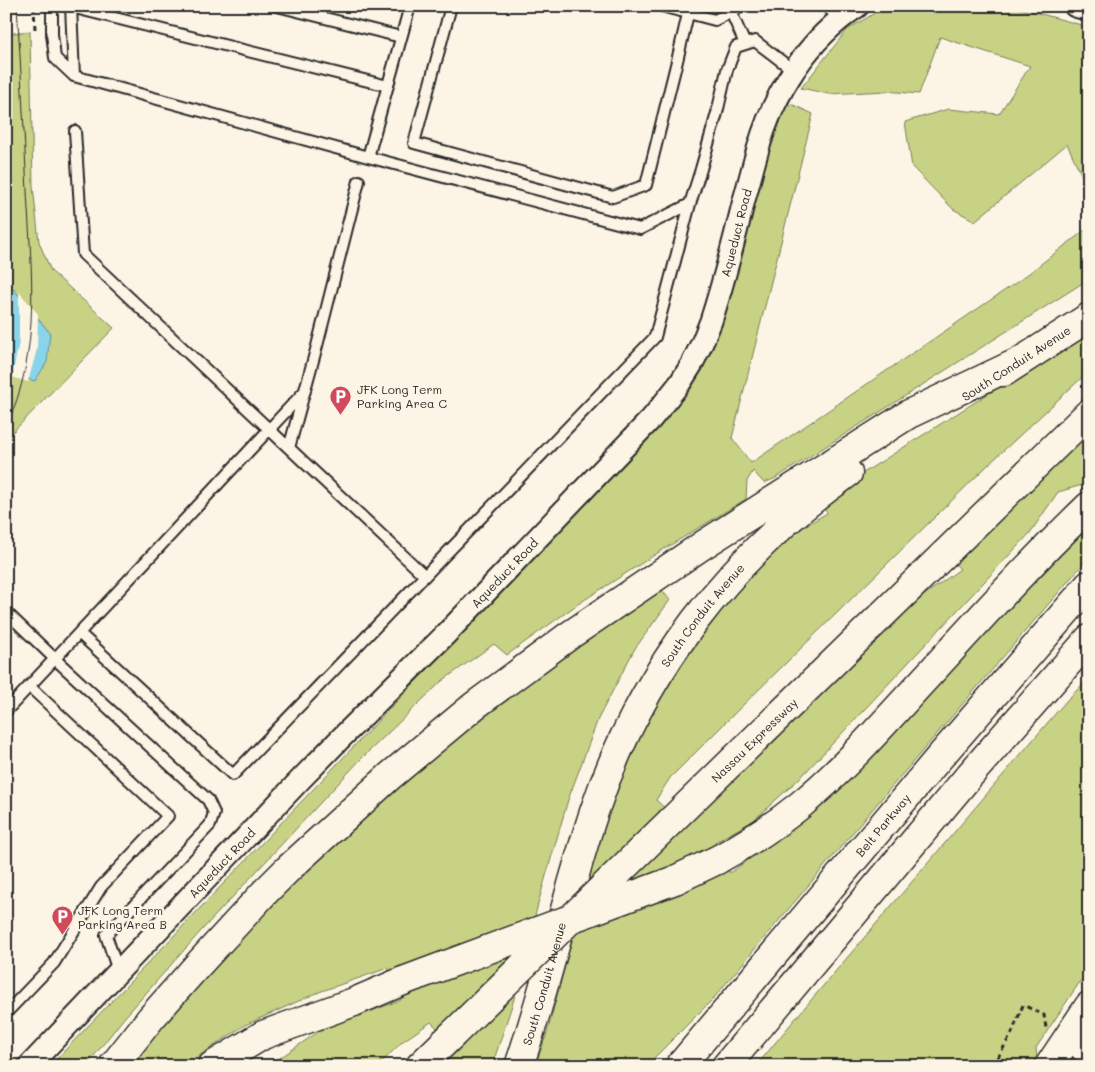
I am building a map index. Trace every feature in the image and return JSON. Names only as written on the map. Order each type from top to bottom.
[{"type":"main road","name":"South Conduit Avenue","points":[[520,1066],[541,1000],[584,842],[607,777],[635,715],[690,626],[730,577],[753,553],[829,486],[885,447],[1089,317]]},
{"type":"main road","points":[[113,1066],[196,966],[288,869],[376,788],[481,700],[570,635],[703,546],[909,414],[1019,362]]},
{"type":"main road","name":"Nassau Expressway","points":[[420,1066],[1089,413]]},
{"type":"main road","points":[[212,1066],[263,1035],[675,880],[717,860],[774,826],[823,786],[876,732],[1021,574],[1089,506]]},
{"type":"main road","name":"Belt Parkway","points":[[680,1066],[938,758],[1089,585]]},
{"type":"main road","points":[[726,1066],[970,776],[1089,639]]},
{"type":"main road","points":[[970,776],[1089,664]]},
{"type":"main road","points":[[247,1066],[292,1035],[354,1002]]},
{"type":"main road","points":[[1049,1066],[1058,1033],[1089,1006]]},
{"type":"street","name":"Aqueduct Road","points":[[29,1066],[320,759],[478,601],[638,433],[672,394],[692,364],[711,321],[758,148],[782,88],[793,70],[813,46],[834,13],[858,6]]},
{"type":"street","points":[[1075,6],[1089,10]]},
{"type":"street","points":[[1058,1033],[1089,1058]]},
{"type":"lane","points":[[52,6],[52,34],[55,58],[74,76],[640,229],[690,204]]},
{"type":"lane","points":[[277,6],[401,37]]},
{"type":"lane","points":[[368,157],[410,6]]},
{"type":"lane","points":[[451,6],[414,143],[612,197],[646,185],[688,14]]},
{"type":"lane","points":[[661,6],[715,20],[734,9],[745,44]]},
{"type":"lane","points":[[74,76],[71,7],[388,86]]},
{"type":"lane","points":[[80,633],[233,775],[655,337],[727,70],[736,46],[755,41],[793,70]]},
{"type":"lane","points":[[75,131],[83,254],[425,576]]},
{"type":"lane","points":[[289,448],[359,181]]},
{"type":"lane","points":[[6,711],[305,391]]},
{"type":"lane","points":[[6,612],[208,800],[214,813],[210,825],[106,935],[119,972]]},
{"type":"lane","points":[[6,1013],[54,963],[100,887],[168,816],[29,686]]},
{"type":"path","points":[[994,1066],[1012,1033],[1023,1005],[1044,1015],[1058,1033]]},
{"type":"green space","points":[[886,6],[1012,6],[1089,27],[1089,191],[1067,144],[975,221],[953,209],[912,167],[905,122],[948,109],[999,114],[1030,66],[940,37],[919,94],[886,91],[829,94],[801,88],[847,30]]},
{"type":"green space","points":[[30,31],[33,186],[39,242],[51,271],[114,328],[6,439],[6,371],[12,375],[50,333],[6,280],[6,34]]},
{"type":"green space","points":[[791,104],[813,114],[732,438],[751,463],[1020,280],[1089,227],[1089,279],[776,478],[764,483],[753,471],[747,481],[746,499],[578,604],[507,655],[494,644],[442,681],[361,759],[201,931],[124,1018],[86,1066],[50,1066],[667,417],[699,373],[721,327],[769,148],[781,117]]},
{"type":"green space","points":[[1089,333],[1089,371],[988,465],[738,710],[670,778],[656,800],[683,825],[757,757],[919,599],[960,569],[953,562],[1089,431],[1089,483],[1058,492],[1030,533],[802,776],[753,821],[715,842],[730,873],[800,822],[1025,581],[1089,525],[1089,557],[887,792],[712,1000],[646,1066],[535,1066],[547,1033],[568,955],[591,853],[606,806],[660,691],[709,620],[783,539],[827,513],[821,504],[849,482],[1065,345]]},
{"type":"green space","points":[[661,589],[670,600],[634,650],[598,719],[568,800],[539,900],[515,996],[492,1066],[439,1066],[457,1048],[431,1022],[403,1041],[378,1066],[268,1066],[321,1030],[401,1000],[388,968],[319,992],[245,1025],[184,1066],[127,1066],[217,959],[304,869],[417,765],[541,666]]},
{"type":"green space","points":[[1089,678],[1089,968],[1036,1048],[1037,1059],[1033,1066],[756,1066],[1067,700]]},
{"type":"water","points":[[6,280],[50,333],[47,362],[35,381],[12,375],[6,371]]},
{"type":"pier","points":[[19,292],[38,314],[37,349],[28,382],[12,377],[19,342]]},
{"type":"tram line","points":[[6,426],[25,370],[32,311],[17,6]]},
{"type":"place","name":"JFK Long Term Parking Area C","points":[[341,415]]},
{"type":"place","name":"JFK Long Term Parking Area B","points":[[62,936]]}]
